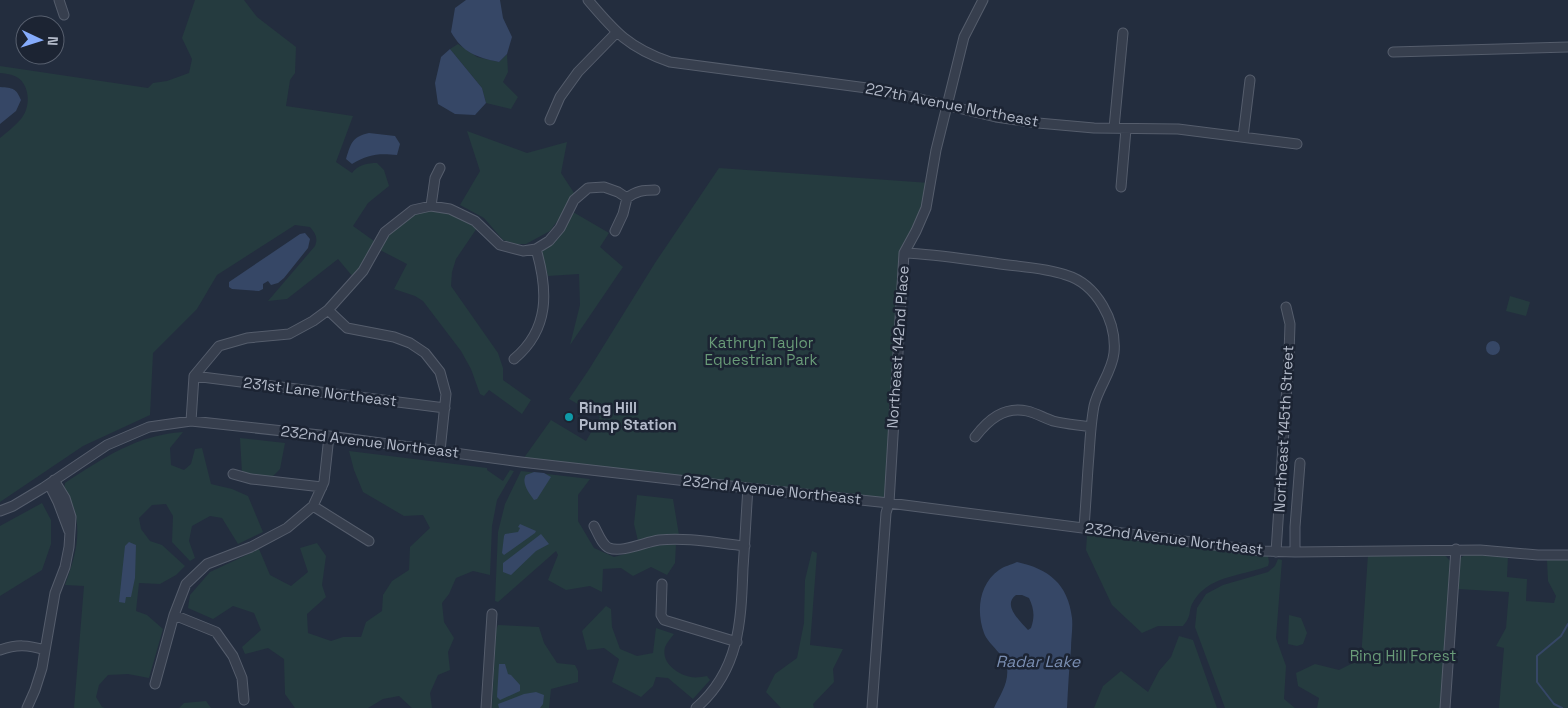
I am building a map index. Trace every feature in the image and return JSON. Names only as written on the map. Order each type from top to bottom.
[{"type":"street","points":[[59,0],[64,15]]},
{"type":"street","name":"227th Avenue Northeast","points":[[588,0],[617,32],[636,48],[670,62],[882,90],[996,117],[1038,123],[1076,127],[1178,129],[1297,144]]},
{"type":"street","name":"Northeast 142nd Place","points":[[872,708],[886,513],[889,503],[904,253],[916,232],[926,208],[936,150],[964,36],[983,0]]},
{"type":"street","points":[[550,120],[560,97],[578,72],[617,32]]},
{"type":"street","points":[[1114,128],[1123,33]]},
{"type":"street","points":[[1393,52],[1568,47]]},
{"type":"street","points":[[1243,138],[1250,80]]},
{"type":"street","points":[[1121,187],[1126,129]]},
{"type":"street","points":[[431,206],[435,178],[440,168]]},
{"type":"street","points":[[191,421],[194,376],[219,346],[247,338],[290,334],[303,328],[328,310],[363,271],[385,232],[413,210],[431,206],[450,209],[475,221],[500,245],[523,252],[536,249],[549,241],[560,228],[574,200],[588,188],[604,187],[618,192],[627,198]]},
{"type":"street","points":[[614,231],[623,214],[627,198],[634,192],[655,190]]},
{"type":"street","points":[[514,359],[525,350],[538,330],[545,300],[543,273],[536,249]]},
{"type":"street","points":[[904,253],[924,254],[1068,275],[1083,284],[1096,296],[1107,312],[1113,334],[1114,354],[1109,371],[1098,393],[1091,427],[1084,528]]},
{"type":"street","name":"Northeast 145th Street","points":[[1276,552],[1289,354],[1290,324],[1286,307]]},
{"type":"street","points":[[328,310],[347,328],[394,337],[410,343],[425,353],[440,372],[446,394],[440,451]]},
{"type":"street","name":"231st Lane Northeast","points":[[194,376],[445,408]]},
{"type":"street","points":[[975,437],[986,423],[997,416],[1013,410],[1027,411],[1054,421],[1091,427]]},
{"type":"street","name":"232nd Avenue Northeast","points":[[0,512],[13,506],[107,445],[150,427],[191,421],[329,436],[748,488],[889,503],[1276,552],[1456,550],[1568,555]]},
{"type":"street","points":[[155,684],[174,615],[186,584],[207,564],[251,547],[280,532],[313,506],[324,482],[329,436]]},
{"type":"street","points":[[1296,552],[1295,527],[1300,463]]},
{"type":"street","points":[[233,474],[250,479],[322,487]]},
{"type":"street","points":[[27,708],[40,675],[55,593],[65,567],[70,533],[51,482]]},
{"type":"street","points":[[698,708],[716,686],[731,659],[737,642],[740,623],[748,488]]},
{"type":"street","points":[[313,506],[369,541]]},
{"type":"street","points":[[594,526],[605,546],[612,549],[676,539],[745,546]]},
{"type":"street","points":[[1445,708],[1456,550]]},
{"type":"street","points":[[662,584],[661,614],[664,620],[737,642]]},
{"type":"street","points":[[486,708],[492,614]]},
{"type":"street","points":[[174,615],[216,632],[233,656],[242,678],[244,700]]},
{"type":"street","points":[[0,650],[12,646],[28,646],[45,650]]},
{"type":"green space","points":[[195,0],[244,0],[257,17],[296,47],[295,73],[290,80],[286,106],[353,116],[336,162],[352,173],[360,166],[373,163],[377,163],[384,170],[389,186],[368,203],[353,226],[374,241],[363,266],[353,277],[338,259],[287,299],[268,301],[315,246],[316,236],[310,227],[295,225],[217,275],[197,309],[153,353],[150,415],[83,446],[0,502],[0,138],[14,127],[25,114],[28,101],[23,82],[12,75],[0,73],[0,66],[148,88],[153,83],[167,81],[189,73],[192,59],[182,38]]},
{"type":"green space","points":[[458,44],[477,57],[499,62],[507,54],[508,72],[503,82],[518,97],[511,109],[486,103],[482,88],[450,49]]},
{"type":"green space","points":[[467,131],[527,153],[567,142],[561,173],[574,193],[550,231],[526,244],[516,244],[503,240],[484,218],[460,205],[480,171]]},
{"type":"green space","name":"Kathryn Taylor Equestrian Park","points":[[719,168],[930,183],[926,208],[904,253],[889,503],[521,462],[551,420],[586,441],[600,417],[569,399],[655,263]]},
{"type":"green space","points":[[432,210],[456,216],[477,228],[456,259],[452,272],[451,286],[498,353],[503,368],[503,380],[531,400],[522,414],[489,390],[484,396],[480,394],[471,369],[461,351],[423,301],[415,296],[394,289],[407,264],[380,250],[392,229],[414,212]]},
{"type":"green space","points":[[573,212],[609,233],[600,247],[623,267],[570,345],[580,305],[579,274],[548,276],[541,252],[562,230]]},
{"type":"green space","points":[[1510,296],[1530,302],[1526,316],[1506,311]]},
{"type":"green space","points":[[183,432],[170,448],[171,465],[184,470],[191,464],[195,449],[202,448],[211,484],[232,489],[248,496],[263,532],[238,544],[222,518],[210,516],[192,526],[189,541],[195,558],[190,561],[172,542],[173,516],[166,504],[152,505],[139,518],[141,529],[150,541],[162,545],[185,566],[176,575],[160,584],[139,583],[136,611],[147,615],[163,629],[149,678],[128,674],[108,675],[99,685],[96,697],[102,707],[105,708],[74,708],[84,586],[65,585],[76,547],[77,524],[71,500],[64,488],[65,483],[121,449],[150,438]]},
{"type":"green space","points":[[240,438],[285,443],[280,469],[271,478],[242,473]]},
{"type":"green space","points":[[349,451],[487,468],[487,470],[503,481],[510,470],[514,471],[497,500],[492,526],[490,575],[473,571],[456,578],[449,594],[442,603],[444,622],[454,638],[448,652],[450,670],[438,675],[430,693],[432,708],[412,708],[399,696],[383,699],[368,708],[295,708],[285,694],[284,659],[268,648],[245,654],[242,647],[261,630],[254,613],[233,606],[213,619],[188,608],[190,595],[210,572],[259,549],[270,575],[291,586],[308,572],[300,548],[317,543],[326,556],[322,585],[326,597],[307,614],[308,633],[331,641],[343,637],[361,637],[366,622],[382,611],[383,595],[392,581],[409,570],[410,547],[430,528],[423,515],[404,516],[363,492]]},
{"type":"green space","points":[[521,471],[590,479],[578,495],[578,521],[594,548],[614,557],[654,546],[676,544],[675,563],[667,575],[651,567],[633,576],[621,568],[603,569],[602,592],[590,586],[566,590],[548,580],[558,555],[556,551],[498,602],[495,601],[498,532],[505,504]]},
{"type":"green space","points":[[637,495],[673,499],[679,535],[638,541],[634,524]]},
{"type":"green space","points":[[42,503],[51,520],[51,544],[42,570],[0,596],[0,526]]},
{"type":"green space","points":[[1087,535],[1268,556],[1269,562],[1268,566],[1225,578],[1206,587],[1198,594],[1192,604],[1189,617],[1183,626],[1158,626],[1142,633],[1112,605],[1086,550]]},
{"type":"green space","points":[[812,551],[817,553],[810,645],[843,649],[833,669],[834,682],[813,704],[814,708],[781,708],[766,692],[775,674],[797,658],[804,623],[805,580]]},
{"type":"green space","name":"Ring Hill Forest","points":[[1368,554],[1444,554],[1451,562],[1442,708],[1317,708],[1319,698],[1298,686],[1296,673],[1315,664],[1339,670],[1361,659]]},
{"type":"green space","points":[[1467,554],[1508,556],[1507,577],[1527,579],[1526,601],[1554,603],[1556,596],[1548,581],[1547,560],[1568,560],[1568,708],[1499,708],[1504,648],[1496,646],[1506,628],[1509,592],[1458,589],[1460,558]]},
{"type":"green space","points":[[1278,559],[1282,560],[1276,638],[1286,666],[1284,699],[1295,708],[1225,708],[1195,627],[1197,608],[1206,594],[1223,585],[1268,572],[1275,566]]},
{"type":"green space","points":[[606,606],[611,609],[612,627],[620,649],[637,656],[653,653],[656,628],[674,634],[665,647],[664,653],[671,667],[686,676],[707,676],[710,680],[693,699],[668,678],[656,677],[653,686],[641,697],[612,682],[619,659],[604,648],[587,650],[582,631]]},
{"type":"green space","points":[[1289,615],[1301,618],[1307,633],[1303,644],[1297,646],[1288,644]]},
{"type":"green space","points":[[498,625],[539,627],[544,643],[557,663],[575,665],[578,671],[578,682],[551,689],[549,708],[492,708],[496,630]]},
{"type":"green space","points":[[1179,636],[1193,640],[1217,708],[1094,708],[1103,686],[1121,671],[1148,692],[1159,671],[1171,657]]},
{"type":"green space","points":[[206,701],[211,708],[179,708],[184,703]]},
{"type":"water","points":[[466,0],[500,0],[503,18],[512,37],[507,54],[499,62],[471,53],[460,45],[451,32],[455,8]]},
{"type":"water","points":[[450,49],[482,88],[486,103],[475,115],[455,114],[438,104],[435,83],[441,57]]},
{"type":"water","points":[[0,87],[14,89],[21,100],[16,111],[0,124]]},
{"type":"water","points":[[369,133],[395,136],[400,144],[397,155],[374,155],[352,164],[346,159],[351,145],[359,136]]},
{"type":"water","points":[[305,233],[310,239],[308,248],[278,283],[271,285],[268,281],[263,284],[263,289],[259,291],[232,289],[229,287],[229,282],[300,234]]},
{"type":"water","points":[[1493,341],[1498,343],[1500,348],[1498,353],[1493,355],[1488,353],[1486,348],[1488,343]]},
{"type":"water","points":[[534,472],[544,473],[551,477],[537,499],[534,500],[524,481],[526,475]]},
{"type":"water","points":[[520,524],[536,531],[504,555],[502,553],[505,534],[518,532]]},
{"type":"water","points":[[541,534],[549,544],[536,551],[511,575],[503,572],[503,563]]},
{"type":"water","points":[[129,542],[136,545],[135,578],[131,597],[126,597],[125,603],[119,602],[125,546]]},
{"type":"water","name":"Radar Lake","points":[[1017,562],[1039,569],[1055,580],[1061,587],[1070,606],[1072,622],[1067,708],[994,708],[1005,684],[1007,668],[1003,658],[984,633],[980,616],[981,598],[983,590],[992,576],[1001,569]],"holes":[[[1016,595],[1029,598],[1033,609],[1032,624],[1028,630],[1017,618],[1011,603]]]},
{"type":"water","points":[[499,664],[505,664],[508,674],[520,685],[520,691],[500,700],[497,697]]},
{"type":"water","points":[[536,692],[544,695],[543,704],[540,708],[499,708],[498,704],[524,694]]},
{"type":"waterway","points":[[1562,708],[1554,704],[1537,682],[1537,656],[1561,636],[1568,624]]},
{"type":"place","name":"Ring Hill Pump Station","points":[[569,417]]}]
